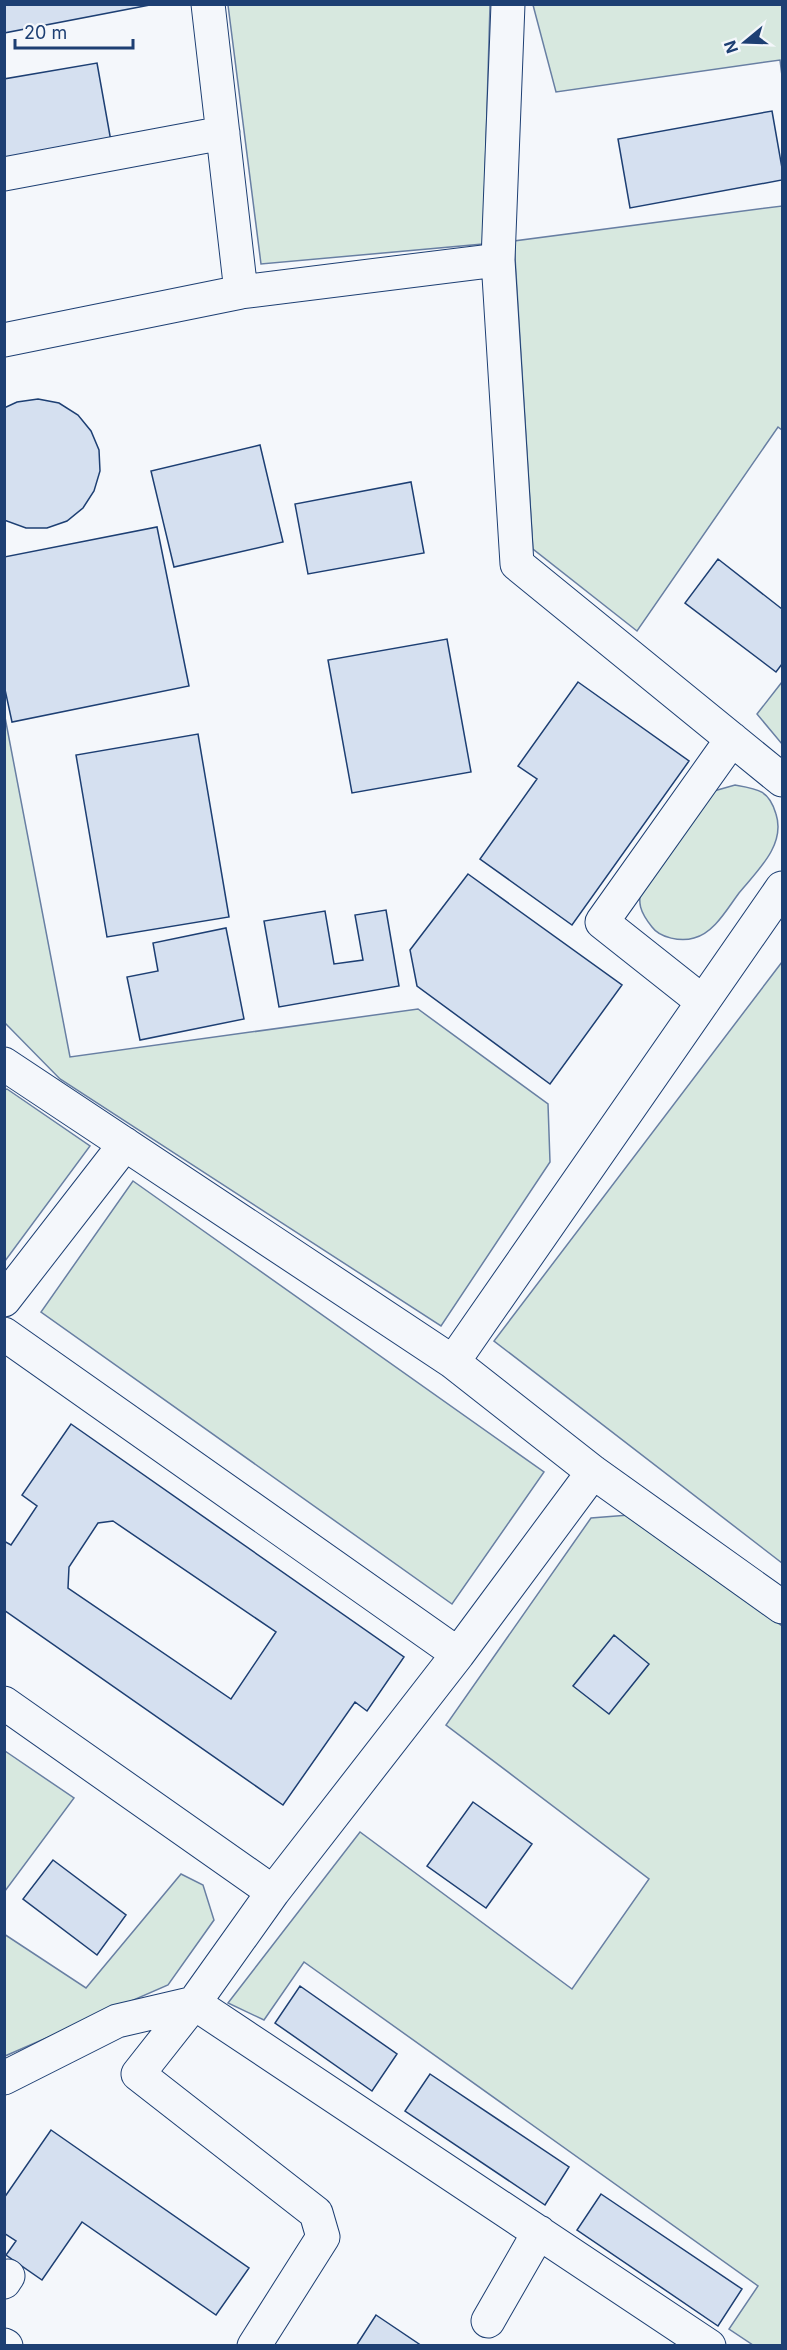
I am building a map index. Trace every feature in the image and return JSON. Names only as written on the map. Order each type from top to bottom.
[{"type":"lane","points":[[208,4],[241,292]]},
{"type":"lane","points":[[508,4],[498,260],[517,564],[783,780]]},
{"type":"lane","points":[[4,174],[224,134]]},
{"type":"lane","points":[[4,340],[241,292],[498,260]]},
{"type":"lane","points":[[703,1002],[602,922],[732,739]]},
{"type":"lane","points":[[453,1362],[783,888]]},
{"type":"lane","points":[[4,1064],[453,1362],[593,1472],[783,1607]]},
{"type":"lane","points":[[4,1300],[125,1144]]},
{"type":"lane","points":[[4,1334],[458,1654]]},
{"type":"lane","points":[[254,2346],[323,2237],[316,2213],[138,2074],[194,2003],[273,1892],[458,1654],[593,1472]]},
{"type":"lane","points":[[4,1703],[273,1892]]},
{"type":"lane","points":[[4,2078],[117,2021],[194,2003],[710,2346]]},
{"type":"lane","points":[[488,2321],[539,2232]]},
{"type":"shaded area","points":[[228,5],[490,5],[483,244],[261,264]]},
{"type":"shaded area","points":[[533,5],[782,5],[782,76],[780,60],[556,92]]},
{"type":"shaded area","points":[[782,206],[782,430],[778,427],[637,631],[533,549],[514,241]]},
{"type":"shaded area","points":[[782,682],[782,744],[757,714]]},
{"type":"shaded area","points":[[4,712],[70,1057],[418,1009],[548,1104],[550,1162],[441,1326],[60,1079],[5,1023]]},
{"type":"shaded area","points":[[735,785],[762,792],[773,806],[778,825],[777,836],[768,857],[720,920],[708,931],[694,938],[683,940],[660,934],[642,912],[640,897],[642,885],[707,793]]},
{"type":"shaded area","points":[[782,962],[782,1563],[494,1341]]},
{"type":"shaded area","points":[[7,1089],[90,1146],[5,1261],[4,1090]]},
{"type":"shaded area","points":[[133,1181],[544,1472],[452,1604],[41,1312]]},
{"type":"shaded area","points":[[629,1515],[782,1626],[782,2345],[753,2345],[729,2329],[758,2286],[304,1962],[264,2020],[228,2003],[360,1832],[572,1989],[649,1879],[446,1725],[591,1518]]},
{"type":"shaded area","points":[[5,1751],[74,1798],[5,1891]]},
{"type":"shaded area","points":[[181,1874],[203,1885],[214,1920],[168,1985],[5,2056],[4,1934],[86,1988]]},
{"type":"building","points":[[4,4],[155,4],[4,33]]},
{"type":"building","points":[[97,63],[112,147],[4,165],[4,79]]},
{"type":"building","points":[[772,111],[782,180],[630,208],[618,139]]},
{"type":"building","points":[[38,399],[59,403],[78,415],[91,431],[99,450],[100,471],[94,491],[83,508],[67,521],[47,528],[26,528],[4,520],[4,408],[17,402]]},
{"type":"building","points":[[260,445],[283,542],[174,567],[151,471]]},
{"type":"building","points":[[411,482],[424,553],[308,574],[295,504]]},
{"type":"building","points":[[157,527],[189,686],[12,722],[4,685],[4,557]]},
{"type":"building","points":[[718,559],[782,609],[782,664],[776,672],[685,603]]},
{"type":"building","points":[[447,639],[471,772],[352,793],[328,660]]},
{"type":"building","points":[[578,682],[689,761],[572,925],[480,859],[537,779],[518,766]]},
{"type":"building","points":[[198,734],[229,917],[107,937],[76,755]]},
{"type":"building","points":[[468,874],[622,985],[550,1084],[417,986],[410,950]]},
{"type":"building","points":[[386,910],[399,986],[279,1007],[264,921],[325,911],[334,964],[363,960],[355,915]]},
{"type":"building","points":[[226,928],[244,1019],[140,1040],[127,977],[158,971],[153,943]]},
{"type":"building","points":[[71,1424],[404,1657],[367,1711],[355,1702],[283,1805],[4,1610],[4,1541],[11,1545],[37,1506],[22,1495]],"holes":[[[113,1521],[276,1632],[231,1699],[68,1588],[69,1567],[98,1523]]]},
{"type":"building","points":[[614,1635],[649,1664],[609,1714],[573,1686]]},
{"type":"building","points":[[473,1802],[532,1844],[486,1908],[427,1866]]},
{"type":"building","points":[[53,1860],[126,1915],[97,1955],[23,1899]]},
{"type":"building","points":[[300,1986],[397,2054],[372,2091],[275,2023]]},
{"type":"building","points":[[430,2074],[569,2167],[545,2205],[405,2111]]},
{"type":"building","points":[[51,2130],[249,2268],[216,2315],[82,2222],[42,2280],[6,2255],[16,2241],[4,2233],[4,2198]]},
{"type":"building","points":[[601,2194],[742,2289],[718,2326],[577,2230]]},
{"type":"building","points":[[376,2315],[422,2346],[356,2346]]}]
